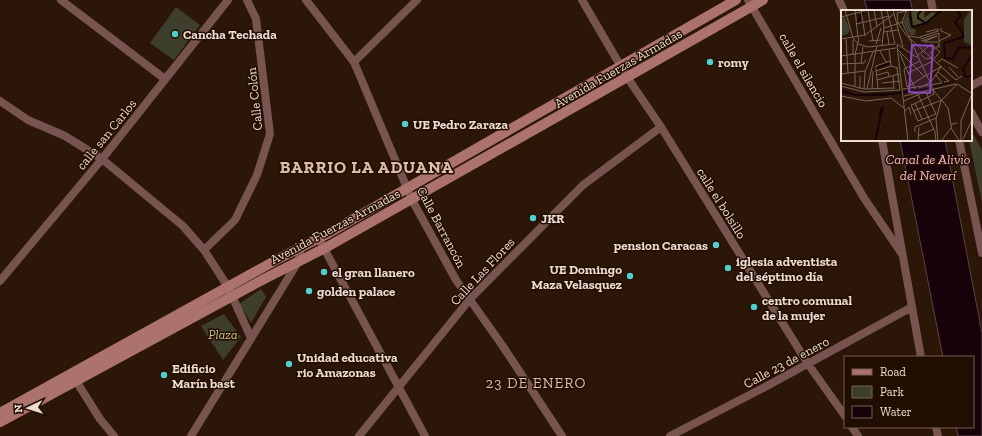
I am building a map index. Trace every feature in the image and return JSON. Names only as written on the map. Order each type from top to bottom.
[{"type":"street","points":[[61,0],[165,79]]},
{"type":"street","name":"calle san Carlos","points":[[0,281],[102,159],[228,0]]},
{"type":"street","name":"Calle Colón","points":[[204,250],[235,220],[257,175],[270,134],[256,19],[247,0]]},
{"type":"street","name":"Calle Barrancón","points":[[306,0],[354,62],[412,200],[456,280],[562,436]]},
{"type":"street","points":[[354,62],[418,0]]},
{"type":"street","name":"calle el bolsillo","points":[[582,0],[627,77],[661,127],[808,364],[844,415]]},
{"type":"street","name":"Avenida Fuerzas Armadas","points":[[0,413],[74,377],[230,292],[301,248],[621,67],[736,0]]},
{"type":"street","name":"Avenida Fuerzas Armadas","points":[[230,292],[298,262],[323,249],[627,77],[750,3],[764,0]]},
{"type":"street","points":[[839,0],[844,10]]},
{"type":"street","points":[[931,0],[933,10]]},
{"type":"street","name":"calle el silencio","points":[[750,3],[864,198],[902,254]]},
{"type":"street","points":[[972,85],[982,80]]},
{"type":"street","points":[[0,101],[28,120],[65,136],[102,159],[183,226],[204,250],[230,292],[252,338]]},
{"type":"street","points":[[972,114],[982,132]]},
{"type":"street","name":"Calle Las Flores","points":[[359,436],[400,388],[470,299],[583,184],[661,127]]},
{"type":"street","points":[[882,141],[921,356]]},
{"type":"street","points":[[958,141],[982,253]]},
{"type":"street","points":[[319,239],[323,249],[425,436]]},
{"type":"street","points":[[191,436],[298,262],[301,248]]},
{"type":"street","name":"Calle 23 de enero","points":[[670,436],[808,364],[912,307]]},
{"type":"street","points":[[74,377],[100,419],[114,436]]},
{"type":"street","name":"Avenida Fuerzas Armadas","points":[[0,422],[74,377]]},
{"type":"green space","name":"Cancha Techada","points":[[176,7],[200,25],[174,60],[150,43]]},
{"type":"green space","points":[[972,132],[982,150],[982,203],[969,141],[972,141]]},
{"type":"green space","points":[[261,289],[266,297],[251,323],[239,304]]},
{"type":"green space","name":"Plaza","points":[[224,314],[241,337],[223,360],[201,326]]},
{"type":"water","points":[[864,0],[910,0],[913,10],[868,10]]},
{"type":"water","name":"Canal de Alivio del Neverí","points":[[900,141],[945,141],[982,333],[982,436],[958,436],[956,428],[974,428],[974,356],[943,356]]},
{"type":"place","name":"Cancha Techada","points":[[175,34]]},
{"type":"place","name":"romy","points":[[710,62]]},
{"type":"place","name":"UE Pedro Zaraza","points":[[405,124]]},
{"type":"place","name":"JKR","points":[[533,218]]},
{"type":"place","name":"pension Caracas","points":[[716,245]]},
{"type":"place","name":"iglesia adventista del séptimo día","points":[[728,268]]},
{"type":"place","name":"el gran llanero","points":[[324,272]]},
{"type":"place","name":"UE Domingo Maza Velasquez","points":[[630,276]]},
{"type":"place","name":"golden palace","points":[[309,291]]},
{"type":"place","name":"centro comunal de la mujer","points":[[754,307]]},
{"type":"place","name":"Unidad educativa rio Amazonas","points":[[289,364]]},
{"type":"place","name":"Edificio Marín bast","points":[[164,375]]},
{"type":"district","name":"BARRIO LA ADUANA","points":[[367,167]]},
{"type":"district","name":"23 DE ENERO","points":[[536,383]]}]
